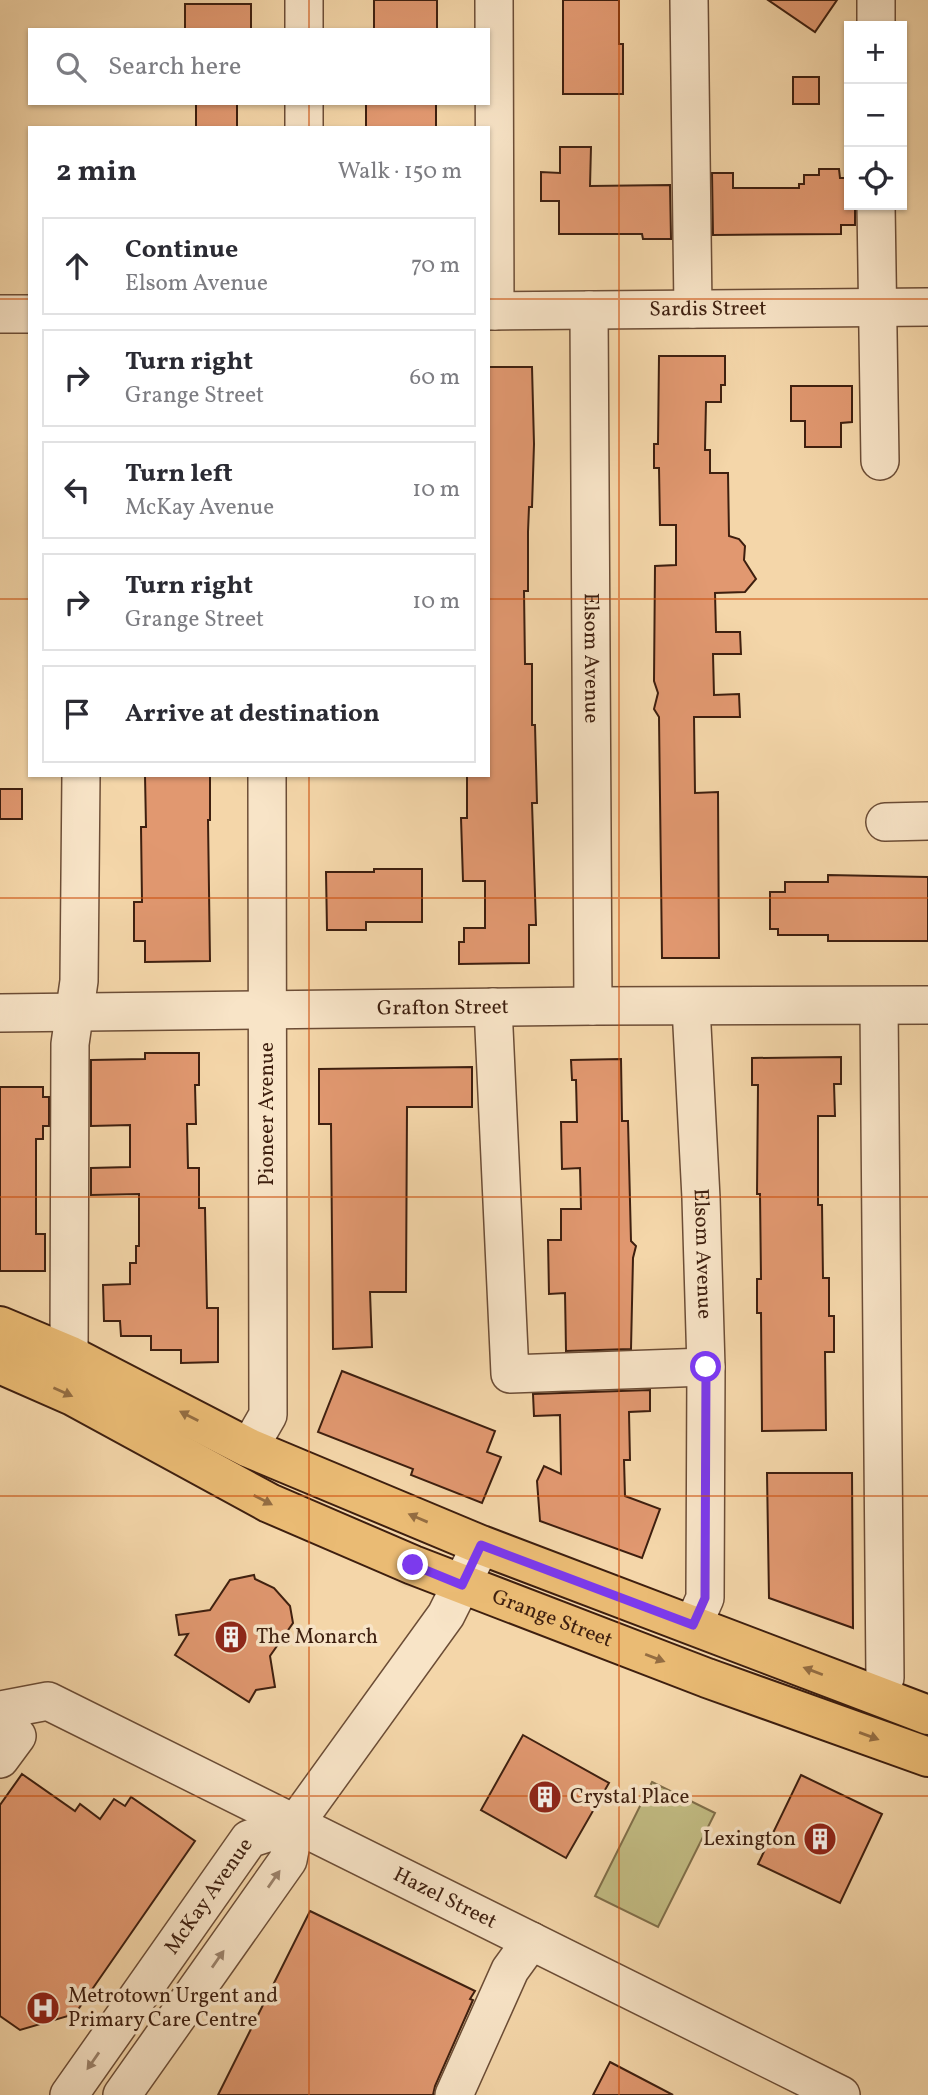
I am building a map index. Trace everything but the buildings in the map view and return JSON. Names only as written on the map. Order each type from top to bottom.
[{"type":"main road","name":"Grange Street","points":[[0,1326],[69,1355],[249,1448],[481,1545],[928,1715]]},
{"type":"main road","name":"Grange Street","points":[[0,1364],[73,1396],[269,1503],[462,1585],[707,1678],[928,1757]]},
{"type":"street","points":[[304,0],[304,28]]},
{"type":"street","points":[[492,311],[494,0]]},
{"type":"street","points":[[689,0],[694,309]]},
{"type":"street","points":[[876,0],[876,21]]},
{"type":"street","points":[[304,105],[304,126]]},
{"type":"street","points":[[876,210],[880,461]]},
{"type":"street","name":"Sardis Street","points":[[492,311],[928,307]]},
{"type":"street","name":"Elsom Avenue","points":[[589,310],[593,1006]]},
{"type":"street","points":[[0,314],[28,314]]},
{"type":"street","points":[[69,1355],[70,1044],[79,981],[81,777]]},
{"type":"street","name":"Pioneer Avenue","points":[[249,1448],[268,1415],[267,777]]},
{"type":"street","points":[[886,822],[928,821]]},
{"type":"street","name":"Grafton Street","points":[[0,1013],[928,1005]]},
{"type":"street","points":[[877,1695],[885,1678],[879,1006]]},
{"type":"street","points":[[493,1007],[510,1374],[706,1367]]},
{"type":"street","name":"Elsom Avenue","points":[[691,1007],[706,1367],[705,1598],[693,1625]]},
{"type":"street","name":"McKay Avenue","points":[[122,2095],[288,1860],[295,1824],[446,1615],[481,1545]]},
{"type":"street","name":"Hazel Street","points":[[6,1735],[48,1701],[841,2095]]},
{"type":"street","name":"McKay Avenue","points":[[69,2095],[249,1839],[295,1824]]},
{"type":"street","points":[[454,2095],[510,1970],[531,1941]]},
{"type":"shaded area","points":[[652,1782],[715,1813],[658,1927],[595,1896]]},
{"type":"place","name":"The Monarch","points":[[231,1637]]},
{"type":"place","name":"Crystal Place","points":[[545,1797]]},
{"type":"place","name":"Lexington","points":[[820,1839]]},
{"type":"place","name":"Metrotown Urgent and Primary Care Centre","points":[[43,2008]]},
{"type":"route","points":[[413,1565],[462,1585],[481,1545],[693,1625],[705,1598],[706,1367]]}]
